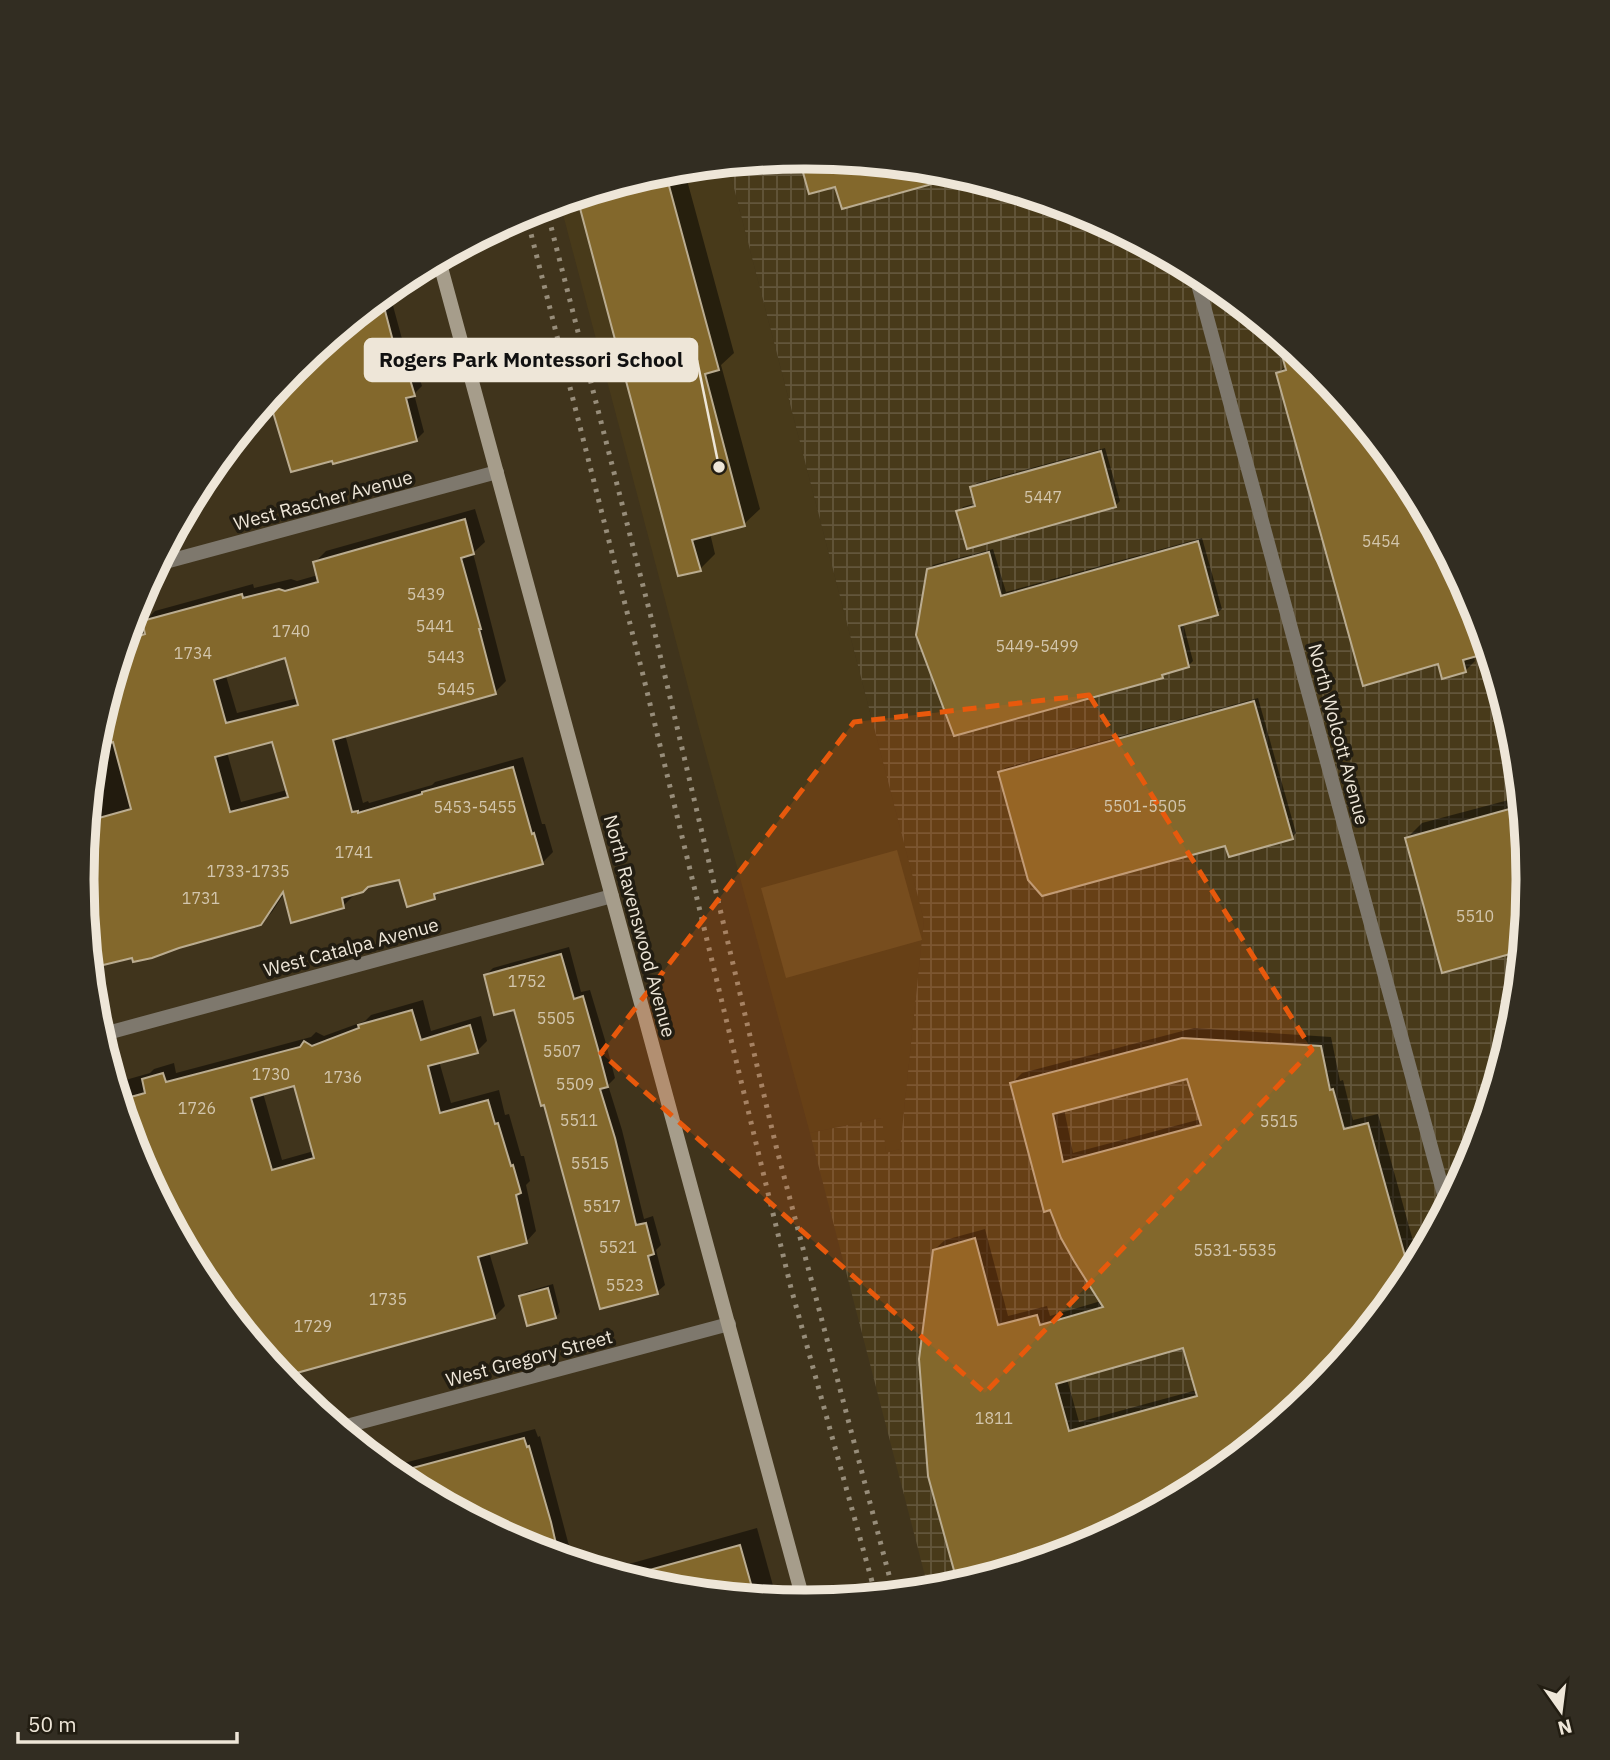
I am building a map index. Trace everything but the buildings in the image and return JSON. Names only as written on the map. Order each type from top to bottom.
[{"type":"street","name":"North Ravenswood Avenue","points":[[442,270],[800,1590]]},
{"type":"street","name":"North Wolcott Avenue","points":[[1199,289],[1443,1192]]},
{"type":"street","name":"West Rascher Avenue","points":[[171,561],[497,472]]},
{"type":"street","name":"West Catalpa Avenue","points":[[111,1032],[612,896]]},
{"type":"street","name":"West Gregory Street","points":[[350,1425],[729,1324]]},
{"type":"highlighted area","points":[[1089,695],[1312,1050],[985,1393],[601,1053],[854,722]]},
{"type":"shaded area","points":[[805,169],[851,171],[944,183],[989,194],[1033,207],[1119,243],[1200,289],[1238,316],[1307,378],[1339,412],[1369,447],[1420,525],[1442,566],[1478,652],[1502,741],[1509,787],[1516,880],[1514,926],[1502,1019],[1491,1064],[1478,1108],[1442,1194],[1396,1275],[1369,1313],[1307,1382],[1273,1414],[1238,1444],[1200,1471],[1119,1517],[1077,1536],[989,1566],[926,1580],[810,1133],[882,1118],[886,1153],[900,1149],[924,920],[730,174]]},
{"type":"shaded area","points":[[730,174],[924,920],[900,1149],[886,1153],[881,1118],[810,1133],[700,732],[563,213],[666,183]]},
{"type":"shaded area","points":[[897,850],[922,940],[786,978],[761,888]]},
{"type":"railway","points":[[549,218],[652,621],[776,1146],[892,1585]]},
{"type":"railway","points":[[529,226],[643,675],[791,1288],[873,1587]]},
{"type":"place","name":"Rogers Park Montessori School","points":[[719,467]]}]
